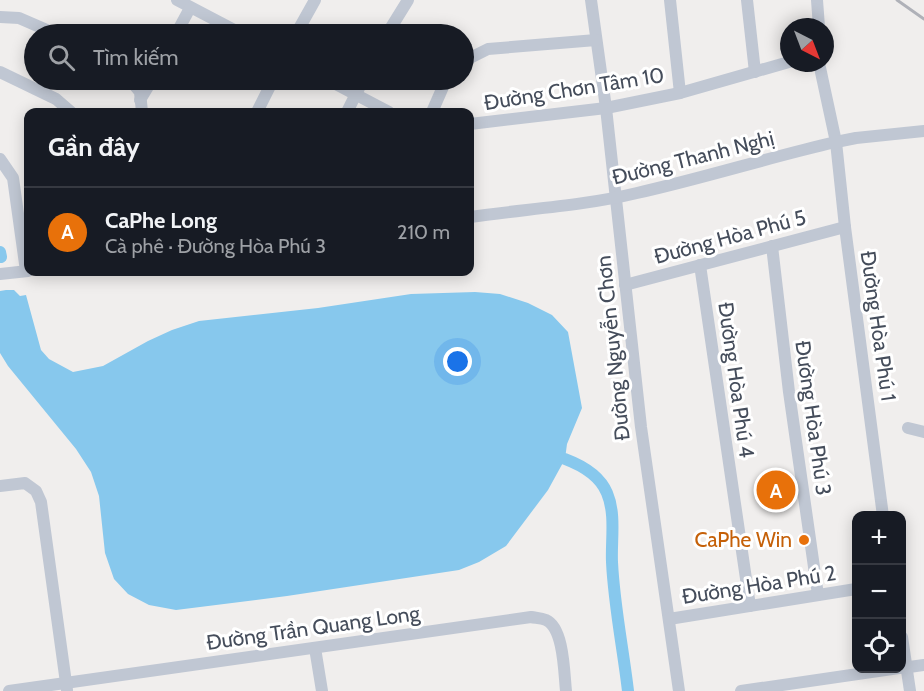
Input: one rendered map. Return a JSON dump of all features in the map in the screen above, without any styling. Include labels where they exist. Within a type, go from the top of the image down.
[{"type":"street","points":[[177,0],[222,24]]},
{"type":"street","points":[[302,24],[315,0]]},
{"type":"street","points":[[393,24],[408,0]]},
{"type":"street","name":"Đường Nguyễn Chơn","points":[[591,0],[606,108],[641,427],[679,691]]},
{"type":"street","points":[[670,0],[680,93]]},
{"type":"street","points":[[747,0],[755,72]]},
{"type":"street","points":[[817,0],[818,18]]},
{"type":"street","points":[[181,24],[190,8]]},
{"type":"street","points":[[0,17],[19,18],[33,24]]},
{"type":"street","points":[[474,56],[488,49],[596,40]]},
{"type":"street","name":"Đường Chơn Tâm 10","points":[[474,124],[606,108],[680,93],[780,65]]},
{"type":"street","points":[[0,72],[24,84]]},
{"type":"street","name":"Đường Hòa Phú 1","points":[[821,72],[837,142],[844,227],[882,511]]},
{"type":"street","points":[[37,90],[56,99],[66,108]]},
{"type":"street","points":[[138,90],[141,106]]},
{"type":"street","points":[[141,106],[148,90]]},
{"type":"street","points":[[259,108],[268,90]]},
{"type":"street","points":[[347,90],[381,108]]},
{"type":"street","points":[[349,108],[357,90]]},
{"type":"street","points":[[434,108],[442,90]]},
{"type":"street","name":"Đường Thanh Nghị","points":[[474,216],[616,197],[715,175],[837,142],[924,131]]},
{"type":"street","points":[[0,159],[13,178],[24,251]]},
{"type":"street","name":"Đường Hòa Phú 5","points":[[625,285],[844,227]]},
{"type":"street","name":"Đường Hòa Phú 3","points":[[772,246],[789,392],[818,595]]},
{"type":"street","name":"Đường Hòa Phú 4","points":[[700,265],[750,606]]},
{"type":"street","points":[[0,274],[24,271]]},
{"type":"street","points":[[908,428],[924,432]]},
{"type":"street","points":[[0,486],[25,483],[36,491],[41,502],[66,687]]},
{"type":"street","name":"Đường Hòa Phú 2","points":[[669,620],[852,590]]},
{"type":"street","name":"Đường Trần Quang Long","points":[[9,691],[66,687],[531,617],[547,620],[555,628],[560,638],[566,691]]},
{"type":"street","points":[[315,648],[322,691]]},
{"type":"street","points":[[906,667],[924,665]]},
{"type":"street","points":[[741,691],[867,673]]},
{"type":"street","points":[[904,673],[910,691]]},
{"type":"water","points":[[14,290],[20,296],[26,295],[41,350],[49,359],[73,372],[103,366],[148,341],[199,321],[318,308],[411,294],[475,292],[500,294],[528,303],[552,315],[568,332],[582,408],[567,444],[565,459],[548,490],[506,546],[479,562],[459,570],[287,596],[176,610],[149,605],[128,594],[114,579],[105,553],[99,496],[91,472],[76,449],[0,353],[0,291]]},
{"type":"waterway","points":[[0,252],[1,257]]},
{"type":"waterway","points":[[565,459],[595,476],[604,487],[610,501],[613,578],[628,691]]},
{"type":"railway","points":[[897,0],[924,19]]},
{"type":"place","name":"CaPhe Long","points":[[776,490]]},
{"type":"place","name":"CaPhe Win","points":[[804,540]]}]
